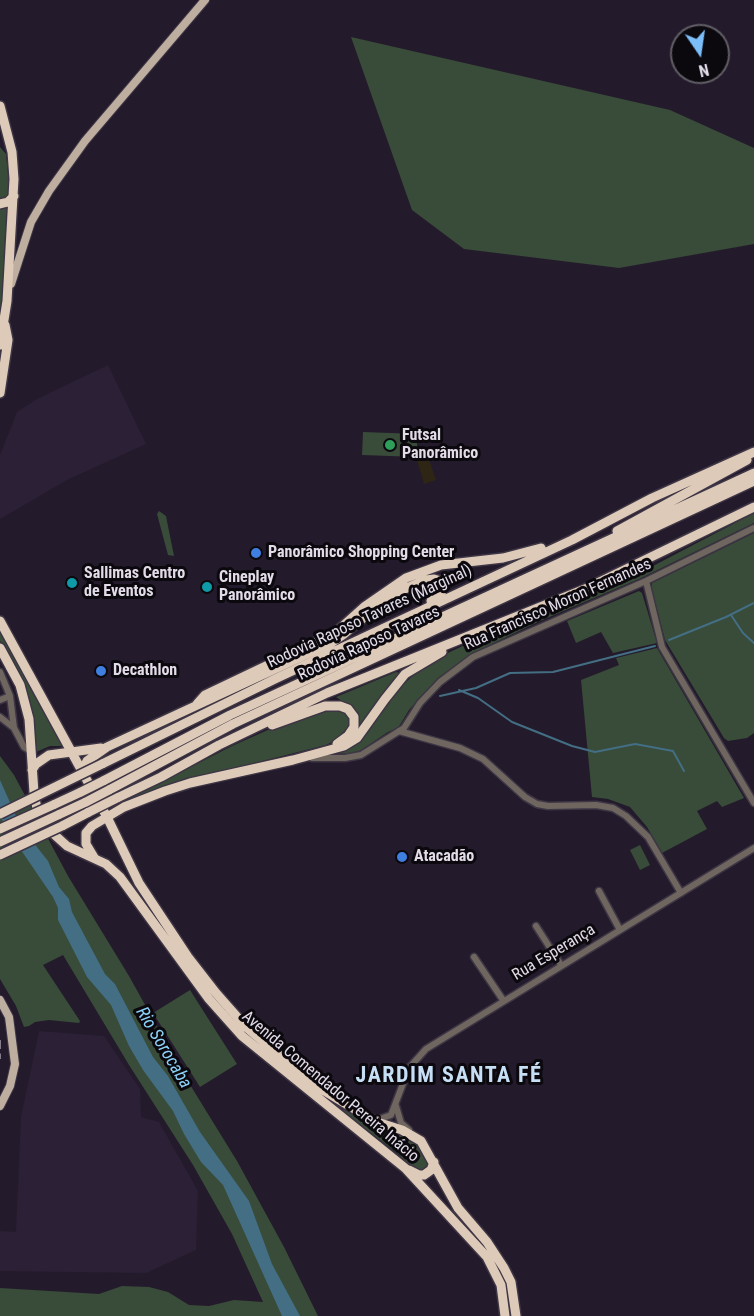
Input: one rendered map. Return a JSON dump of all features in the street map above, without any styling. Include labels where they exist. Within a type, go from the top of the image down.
[{"type":"highway","points":[[0,106],[14,166],[7,297],[0,345]]},
{"type":"highway","points":[[0,144],[12,151]]},
{"type":"highway","points":[[0,204],[8,202],[14,196]]},
{"type":"highway","points":[[0,393],[8,340],[4,318]]},
{"type":"highway","name":"Rodovia Raposo Tavares (Marginal)","points":[[0,814],[572,540],[652,498],[754,452]]},
{"type":"highway","points":[[586,550],[626,525],[754,456]]},
{"type":"highway","name":"Rodovia Raposo Tavares","points":[[0,829],[104,781],[230,716],[754,473]]},
{"type":"highway","name":"Rodovia Raposo Tavares","points":[[0,842],[109,790],[233,724],[754,481]]},
{"type":"highway","points":[[0,855],[327,693],[585,589],[754,507]]},
{"type":"highway","points":[[197,704],[205,695],[335,633],[382,594],[406,578],[427,568],[451,563],[503,558],[572,540]]},
{"type":"highway","points":[[82,771],[87,761],[107,747],[197,704],[209,702],[331,643],[402,590],[426,580],[441,581],[443,587],[441,593],[433,600],[355,642]]},
{"type":"highway","points":[[0,621],[55,720],[62,724],[76,744],[90,750]]},
{"type":"highway","points":[[96,859],[88,849],[85,839],[86,833],[95,824],[124,807],[190,783],[344,746],[357,738],[405,674],[429,658],[492,626]]},
{"type":"highway","name":"Avenida Comendador Pereira Inácio","points":[[0,648],[20,685],[29,719],[32,770],[38,814],[47,828],[67,846],[106,864],[120,877],[209,999],[242,1036],[405,1168],[487,1257],[501,1285],[506,1316]]},
{"type":"highway","points":[[219,745],[325,706],[340,706],[348,709],[354,717],[354,727],[348,736],[337,744],[304,757]]},
{"type":"highway","name":"Avenida Comendador Pereira Inácio","points":[[55,720],[107,817],[139,884],[188,957],[246,1026],[316,1086],[374,1121],[402,1130],[417,1138],[427,1148],[443,1184],[458,1208],[487,1242],[504,1268],[511,1282],[516,1316]]},
{"type":"highway","points":[[32,770],[36,764],[49,755],[107,747]]},
{"type":"highway","points":[[116,838],[116,821],[124,807]]},
{"type":"highway","points":[[95,824],[104,827],[116,838]]},
{"type":"highway","points":[[405,1168],[424,1175],[431,1170],[434,1162]]},
{"type":"main road","points":[[7,297],[31,222],[49,191],[85,141],[205,0]]},
{"type":"main road","points":[[0,1000],[9,1017],[15,1064],[10,1086],[0,1106]]},
{"type":"street","name":"Rua Francisco Moron Fernandes","points":[[293,760],[361,755],[406,725],[420,703],[440,682],[473,657],[645,581],[754,528]]},
{"type":"street","points":[[645,581],[662,647],[754,803]]},
{"type":"street","points":[[0,672],[10,696],[14,729]]},
{"type":"street","points":[[0,700],[10,696]]},
{"type":"street","points":[[0,717],[14,729],[24,747],[32,753]]},
{"type":"street","points":[[399,731],[460,748],[483,759],[525,797],[537,804],[596,805],[614,808],[648,837],[681,893]]},
{"type":"street","name":"Rua Esperança","points":[[396,1106],[409,1068],[426,1049],[754,848]]},
{"type":"street","points":[[599,891],[620,930]]},
{"type":"street","points":[[536,926],[561,965]]},
{"type":"street","points":[[474,957],[503,1000]]},
{"type":"street","points":[[363,1115],[380,1119],[391,1115],[396,1106]]},
{"type":"street","points":[[396,1106],[401,1123],[417,1138]]},
{"type":"shaded area","points":[[108,365],[146,444],[67,480],[0,519],[0,455],[17,412],[37,399]]},
{"type":"shaded area","points":[[428,457],[436,480],[424,484],[417,460]]},
{"type":"shaded area","points":[[39,1031],[104,1036],[140,1089],[141,1117],[159,1122],[198,1191],[196,1250],[146,1273],[0,1271],[0,1231],[16,1232],[21,1117]]},
{"type":"green space","points":[[351,37],[670,110],[754,148],[754,244],[619,268],[464,249],[412,210]]},
{"type":"green space","points":[[0,147],[6,154],[9,184],[8,197],[0,201]]},
{"type":"green space","points":[[11,204],[4,292],[0,328],[0,208]]},
{"type":"green space","name":"Futsal Panorâmico","points":[[363,432],[417,434],[417,457],[362,455]]},
{"type":"green space","points":[[159,511],[166,516],[174,556],[168,555],[157,514]]},
{"type":"green space","points":[[754,513],[754,523],[639,579],[540,621],[473,653],[438,678],[409,710],[398,728],[360,751],[348,754],[334,753],[358,739],[371,727],[398,689],[435,659],[486,635],[634,576]]},
{"type":"green space","points":[[754,533],[754,733],[747,738],[728,741],[724,738],[665,640],[652,583]]},
{"type":"green space","points":[[639,591],[642,593],[657,643],[613,653],[601,632],[576,643],[567,621]]},
{"type":"green space","points":[[0,627],[64,746],[50,746],[36,752],[34,728],[19,678],[0,641]]},
{"type":"green space","points":[[657,648],[744,798],[722,807],[717,801],[697,811],[707,829],[662,853],[647,827],[630,807],[608,799],[592,797],[581,680],[619,665],[616,658]]},
{"type":"green space","points":[[396,672],[400,673],[361,728],[353,733],[352,708],[336,697]]},
{"type":"green space","points":[[325,708],[339,709],[346,713],[349,719],[348,727],[336,740],[326,745],[163,786],[114,809],[112,807],[232,746],[308,712]]},
{"type":"green space","points":[[0,756],[14,775],[68,876],[237,1161],[284,1247],[318,1316],[0,1316],[0,1288],[99,1294],[122,1286],[149,1287],[168,1292],[189,1305],[209,1306],[234,1300],[263,1302],[232,1234],[193,1165],[63,955],[43,965],[80,1021],[79,1023],[49,1020],[35,1022],[24,1027],[16,1006],[0,979]]},
{"type":"green space","points":[[640,845],[650,865],[640,870],[630,850]]},
{"type":"green space","points":[[190,990],[237,1064],[200,1087],[153,1013]]},
{"type":"green space","points":[[345,1107],[416,1139],[428,1165],[422,1170],[414,1169],[396,1152],[342,1111]]},
{"type":"water","name":"Rio Sorocaba","points":[[0,780],[16,816],[48,861],[59,887],[69,899],[72,912],[105,974],[115,984],[153,1057],[168,1076],[200,1132],[249,1201],[272,1264],[300,1316],[282,1316],[223,1185],[201,1162],[173,1111],[143,1070],[129,1046],[111,1005],[87,977],[58,920],[58,908],[53,897],[0,816]]},
{"type":"waterway","points":[[669,640],[754,603]]},
{"type":"waterway","points":[[731,615],[743,633],[754,643]]},
{"type":"waterway","points":[[440,696],[476,688],[510,673],[553,672],[655,646]]},
{"type":"waterway","points":[[459,690],[478,698],[512,722],[572,746],[595,752],[635,744],[673,751],[684,771]]},
{"type":"railway","points":[[0,1040],[0,1059]]},
{"type":"place","name":"Futsal Panorâmico","points":[[390,445]]},
{"type":"place","name":"Panorâmico Shopping Center","points":[[256,553]]},
{"type":"place","name":"Sallimas Centro de Eventos","points":[[72,583]]},
{"type":"place","name":"Cineplay Panorâmico","points":[[207,587]]},
{"type":"place","name":"Decathlon","points":[[101,671]]},
{"type":"place","name":"Atacadão","points":[[402,857]]},
{"type":"district","name":"JARDIM SANTA FÉ","points":[[449,1076]]}]
